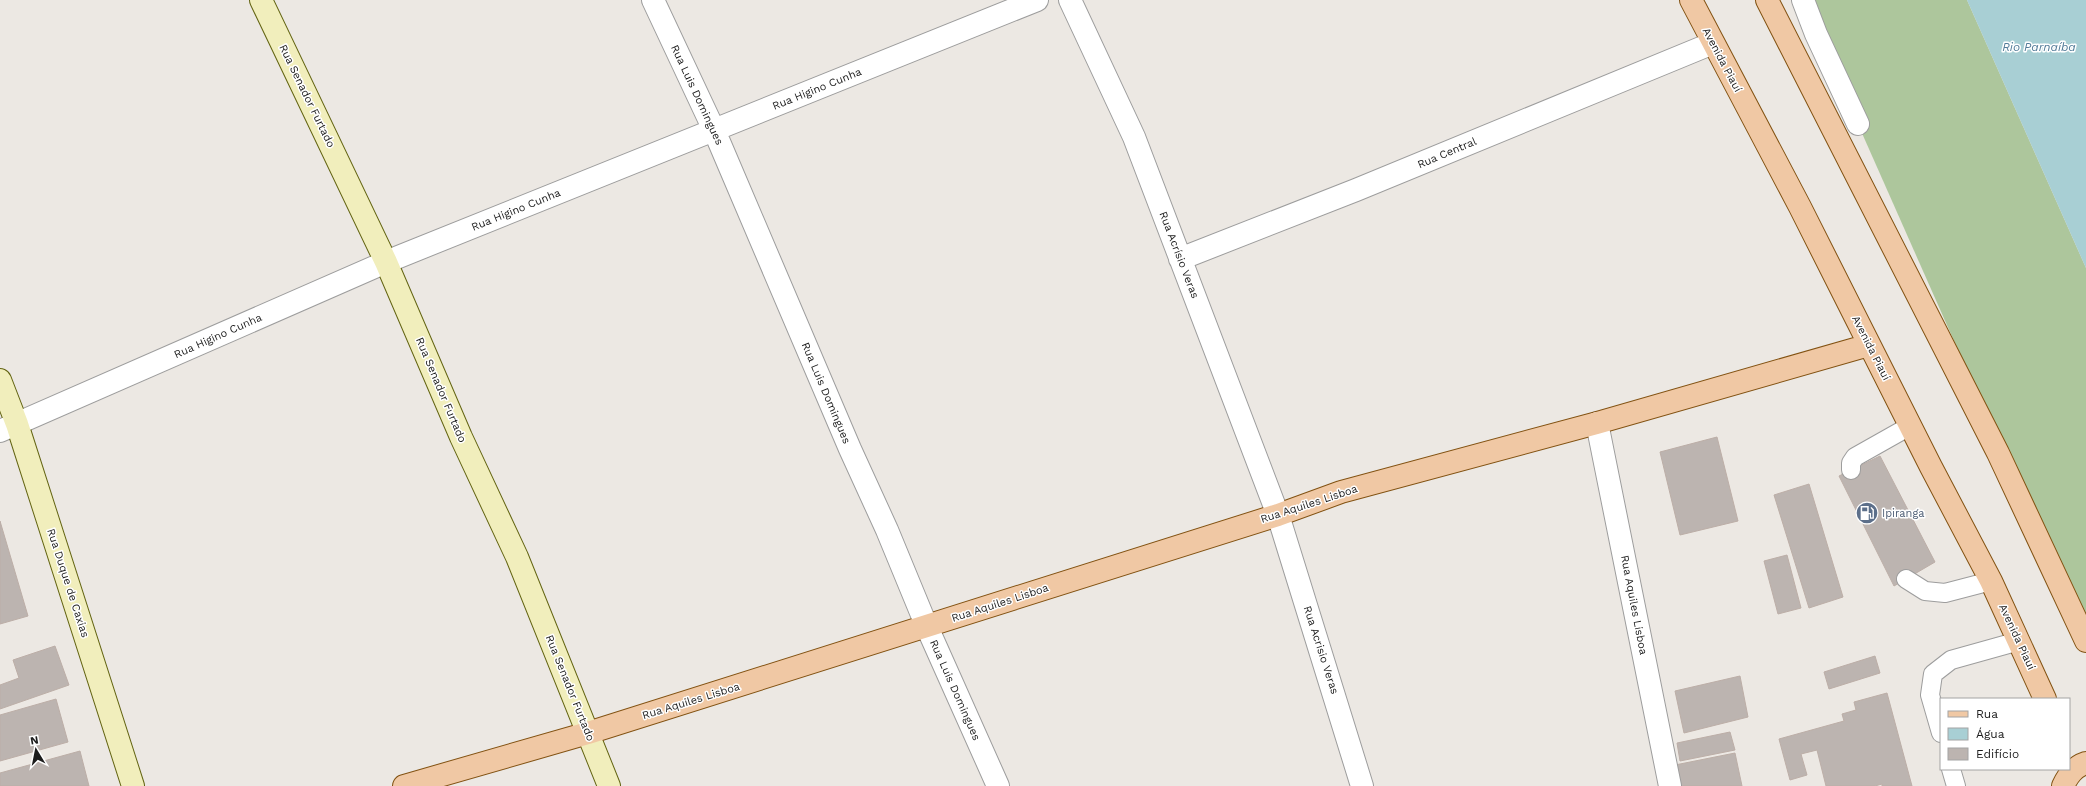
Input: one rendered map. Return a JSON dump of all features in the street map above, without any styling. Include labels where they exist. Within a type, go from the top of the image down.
[{"type":"main road","name":"Avenida Piauí","points":[[1691,0],[1800,207],[1910,426],[1991,581],[2045,698]]},
{"type":"main road","points":[[1767,0],[1998,453],[2086,641]]},
{"type":"main road","points":[[1777,0],[1794,51]]},
{"type":"main road","name":"Rua Aquiles Lisboa","points":[[404,786],[588,733],[927,627],[1278,515],[1341,492],[1597,423],[1869,345]]},
{"type":"main road","points":[[2065,777],[2078,765],[2086,763]]},
{"type":"street","name":"Rua Senador Furtado","points":[[261,0],[386,262],[462,438],[517,557],[609,786]]},
{"type":"street","name":"Rua Luis Domingues","points":[[653,0],[714,130],[927,627],[998,786]]},
{"type":"street","name":"Rua Higino Cunha","points":[[8,427],[386,262],[1037,0]]},
{"type":"street","name":"Rua Acrísio Veras","points":[[1070,0],[1134,137],[1278,515]]},
{"type":"street","points":[[1803,0],[1816,34],[1858,124]]},
{"type":"street","name":"Rua Central","points":[[1180,259],[1356,190],[1713,43]]},
{"type":"street","name":"Rua Duque de Caxias","points":[[0,380],[8,427],[133,786]]},
{"type":"street","name":"Rua Aquiles Lisboa","points":[[1597,423],[1670,786]]},
{"type":"street","name":"Rua Acrisio Veras","points":[[1278,515],[1362,786]]},
{"type":"lane","points":[[1851,470],[1851,463],[1855,457],[1910,426]]},
{"type":"lane","points":[[1906,579],[1925,591],[1945,593],[1991,581]]},
{"type":"lane","points":[[1940,730],[1930,695],[1933,674],[1951,660],[2019,641]]},
{"type":"lane","points":[[1952,770],[1956,786]]},
{"type":"green space","points":[[1803,0],[1967,0],[2086,268],[2086,639]]},
{"type":"water","name":"Rio Parnaíba","points":[[1967,0],[2086,0],[2086,268]]},
{"type":"building","points":[[1717,437],[1738,521],[1680,535],[1660,452]]},
{"type":"building","points":[[1880,456],[1935,562],[1894,586],[1839,476]]},
{"type":"building","points":[[1809,484],[1843,597],[1809,608],[1774,495]]},
{"type":"building","points":[[0,521],[28,616],[0,624]]},
{"type":"building","points":[[1787,555],[1801,608],[1778,614],[1764,561]]},
{"type":"building","points":[[55,646],[69,685],[0,709],[0,685],[19,678],[13,660]]},
{"type":"building","points":[[1875,656],[1880,673],[1829,689],[1824,672]]},
{"type":"building","points":[[1740,676],[1748,717],[1684,733],[1675,691]]},
{"type":"building","points":[[1887,693],[1912,786],[1882,786],[1882,784],[1875,786],[1826,786],[1817,750],[1801,754],[1807,775],[1790,780],[1779,739],[1844,721],[1842,714],[1856,710],[1854,702]]},
{"type":"building","points":[[56,699],[68,742],[0,761],[0,715]]},
{"type":"building","points":[[1730,732],[1735,750],[1680,761],[1677,743]]},
{"type":"building","points":[[80,751],[89,786],[0,786],[0,773]]},
{"type":"building","points":[[1735,753],[1742,786],[1680,786],[1675,765]]},
{"type":"place","name":"Ipiranga","points":[[1867,513]]}]
